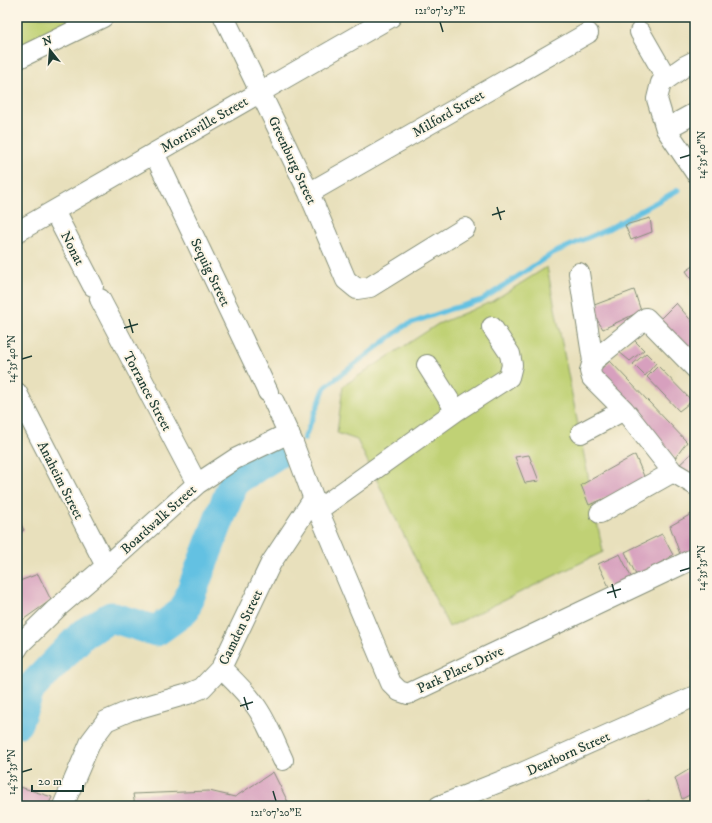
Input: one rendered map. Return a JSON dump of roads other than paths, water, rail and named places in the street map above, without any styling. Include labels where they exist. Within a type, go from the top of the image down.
[{"type":"street","points":[[17,59],[102,17]]},
{"type":"street","name":"Greenburg Street","points":[[224,17],[309,193],[346,280],[357,289],[370,287],[465,228]]},
{"type":"street","name":"Morrisville Street","points":[[17,232],[391,17]]},
{"type":"street","name":"Milford Street","points":[[309,193],[588,32]]},
{"type":"street","points":[[640,32],[667,79]]},
{"type":"street","points":[[695,61],[661,83],[657,99],[666,129],[695,172]]},
{"type":"street","points":[[666,129],[695,113]]},
{"type":"street","name":"Sequig Street","points":[[154,153],[289,433]]},
{"type":"street","name":"Nonat","points":[[54,211],[96,292]]},
{"type":"street","points":[[579,273],[594,361]]},
{"type":"street","name":"Torrance Street","points":[[96,292],[197,484]]},
{"type":"street","points":[[695,368],[646,318],[594,361],[590,371],[592,378],[624,410],[673,472],[695,485]]},
{"type":"street","points":[[316,504],[509,377],[512,365],[510,354],[492,327]]},
{"type":"street","points":[[427,365],[456,411]]},
{"type":"street","name":"Anaheim Street","points":[[17,393],[106,566]]},
{"type":"street","points":[[581,433],[624,410]]},
{"type":"street","name":"Boardwalk Street","points":[[18,644],[197,484],[235,459],[289,433]]},
{"type":"street","name":"Park Place Drive","points":[[289,433],[316,504],[391,683],[399,691],[408,694],[692,559]]},
{"type":"street","points":[[600,513],[673,472]]},
{"type":"street","name":"Camden Street","points":[[63,806],[91,741],[106,721],[202,688],[221,668],[271,563],[316,504]]},
{"type":"street","points":[[221,668],[242,688],[255,705],[283,760]]},
{"type":"street","name":"Dearborn Street","points":[[439,806],[522,773],[695,696]]},
{"type":"waterway","points":[[304,439],[325,387],[406,325],[482,300],[553,253],[608,229],[678,190]]},
{"type":"waterway","points":[[17,723],[30,689],[83,634],[111,617],[156,631],[184,611],[234,481],[278,453]]}]
